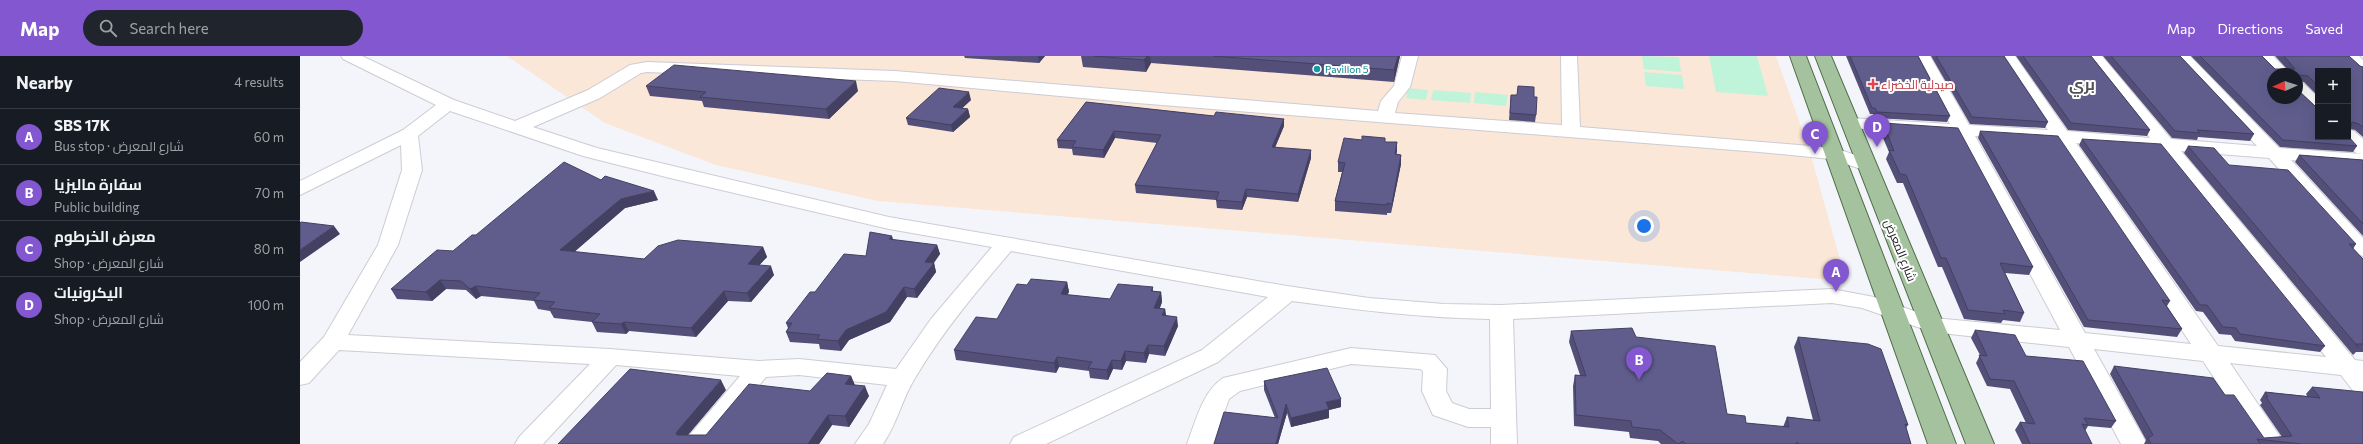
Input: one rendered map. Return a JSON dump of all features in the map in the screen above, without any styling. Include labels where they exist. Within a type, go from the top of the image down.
[{"type":"main road","points":[[1798,56],[1942,444]]},
{"type":"main road","name":"شارع المعرض","points":[[1823,56],[1980,444]]},
{"type":"main road","points":[[1819,112],[1848,119]]},
{"type":"street","points":[[349,56],[448,104],[514,128],[590,152],[771,197],[889,223],[1287,293],[1369,305],[1444,311],[1501,312],[1818,296],[1845,298],[1893,311],[1932,325],[2356,369]]},
{"type":"street","points":[[1386,116],[1390,101],[1402,87],[1410,56]]},
{"type":"street","points":[[1569,56],[1571,132]]},
{"type":"street","points":[[1922,56],[2134,444]]},
{"type":"street","points":[[2007,56],[2060,136],[2272,444]]},
{"type":"street","points":[[2093,56],[2164,144],[2356,369],[2363,386]]},
{"type":"street","points":[[2181,56],[2275,154],[2363,250]]},
{"type":"street","points":[[2263,56],[2276,68]]},
{"type":"street","points":[[2349,56],[2363,68]]},
{"type":"street","points":[[514,128],[594,94],[636,69],[647,67],[895,76],[1137,98],[1386,116],[1834,154],[1867,165]]},
{"type":"street","points":[[2303,93],[2315,104]]},
{"type":"street","points":[[300,190],[409,134],[448,104]]},
{"type":"street","points":[[1848,119],[1963,131],[2060,136],[2363,160]]},
{"type":"street","points":[[300,377],[334,342],[388,245],[412,170],[409,134]]},
{"type":"street","points":[[2351,138],[2363,149]]},
{"type":"street","points":[[868,444],[879,432],[902,378],[952,305],[1007,244]]},
{"type":"street","points":[[1023,444],[1210,356],[1287,293]]},
{"type":"street","points":[[1501,312],[1504,444]]},
{"type":"street","points":[[334,342],[610,357],[759,369],[799,367],[902,378]]},
{"type":"street","points":[[1200,444],[1218,396],[1227,387],[1351,356],[1427,361],[1435,370],[1434,391],[1442,410],[1468,418],[1504,418]]},
{"type":"street","points":[[528,444],[610,357]]},
{"type":"street","points":[[695,444],[759,369]]},
{"type":"shaded area","points":[[507,56],[1776,56],[1810,152],[1846,281],[878,201],[716,165],[605,123]]},
{"type":"green space","points":[[1642,56],[1679,57],[1681,72],[1644,69]]},
{"type":"green space","points":[[1709,56],[1757,56],[1768,96],[1716,92]]},
{"type":"green space","points":[[1644,72],[1682,75],[1684,89],[1646,86]]},
{"type":"green space","points":[[1408,88],[1428,90],[1426,100],[1406,98]]},
{"type":"green space","points":[[1433,90],[1471,93],[1470,103],[1431,100]]},
{"type":"green space","points":[[1475,92],[1508,95],[1506,106],[1474,103]]},
{"type":"building","points":[[1094,56],[1147,56],[1144,60]]},
{"type":"building","points":[[1213,56],[1398,56],[1394,70]]},
{"type":"building","points":[[1850,56],[1918,56],[1950,116],[1877,112],[1875,108],[1872,108]]},
{"type":"building","points":[[1936,56],[2004,56],[2048,122],[1972,117]]},
{"type":"building","points":[[2023,56],[2091,56],[2150,130],[2071,123]]},
{"type":"building","points":[[2111,56],[2180,56],[2254,134],[2197,130],[2200,133],[2175,131]]},
{"type":"building","points":[[2200,56],[2262,56],[2274,68],[2267,68],[2267,104],[2303,104],[2303,95],[2315,106],[2315,140],[2351,139],[2357,146],[2283,140]]},
{"type":"building","points":[[2284,56],[2349,56],[2363,67],[2363,127],[2352,122],[2351,126],[2351,68],[2315,68],[2315,83],[2308,76],[2303,75],[2303,68],[2294,68]]},
{"type":"building","points":[[674,65],[856,81],[826,109],[700,97],[706,92],[646,86]]},
{"type":"building","points":[[1518,86],[1534,87],[1534,97],[1537,97],[1536,115],[1510,113],[1511,95],[1517,95]]},
{"type":"building","points":[[939,88],[969,92],[953,107],[968,109],[951,125],[906,118]]},
{"type":"building","points":[[1086,102],[1214,116],[1216,112],[1284,119],[1272,147],[1311,150],[1298,194],[1246,189],[1242,202],[1216,200],[1219,192],[1135,185],[1161,135],[1114,131],[1103,150],[1072,147],[1076,141],[1057,140]]},
{"type":"building","points":[[1883,123],[1958,128],[2033,267],[2000,263],[2024,313],[2003,310],[2005,314],[1968,310],[1946,258],[1941,258],[1906,175],[1900,174],[1889,150],[1894,151]]},
{"type":"building","points":[[1980,131],[2058,136],[2170,301],[2162,300],[2182,329],[2088,320]]},
{"type":"building","points":[[1362,136],[1385,138],[1385,142],[1397,142],[1395,154],[1401,155],[1392,204],[1387,203],[1387,205],[1335,201],[1345,163],[1338,162],[1344,138],[1362,140]]},
{"type":"building","points":[[2082,139],[2161,144],[2325,346],[2240,334],[2236,328],[2223,327],[2207,305],[2200,305]]},
{"type":"building","points":[[2188,146],[2214,148],[2229,165],[2288,170],[2356,244],[2349,244],[2363,259],[2363,344],[2356,344]]},
{"type":"building","points":[[2299,155],[2363,160],[2363,224]]},
{"type":"building","points":[[564,162],[601,180],[605,176],[654,191],[621,199],[560,250],[644,259],[658,246],[678,240],[763,247],[748,264],[771,266],[747,293],[724,291],[691,328],[624,322],[621,324],[592,322],[600,314],[549,308],[555,302],[533,300],[540,293],[476,286],[470,289],[461,281],[440,280],[426,292],[391,289],[437,250],[453,251],[472,235],[476,235]]},
{"type":"building","points":[[301,222],[334,226],[300,250]]},
{"type":"building","points":[[870,232],[892,236],[889,239],[937,245],[925,262],[934,263],[914,289],[904,287],[886,312],[846,330],[838,341],[817,339],[820,335],[786,332],[792,323],[786,323],[810,292],[815,292],[844,254],[866,256]]},
{"type":"building","points":[[1031,279],[1067,282],[1061,294],[1110,299],[1118,284],[1153,287],[1151,291],[1161,292],[1154,308],[1165,309],[1162,315],[1177,317],[1164,346],[1148,345],[1144,353],[1125,351],[1121,361],[1112,360],[1107,370],[1088,368],[1092,362],[1057,357],[1054,363],[954,350],[976,317],[997,319],[1017,284],[1027,285]]},
{"type":"building","points":[[1632,328],[1636,337],[1715,346],[1727,414],[1745,416],[1746,423],[1789,427],[1787,417],[1820,421],[1798,337],[1868,344],[1881,349],[1908,425],[1905,424],[1911,444],[1798,444],[1798,442],[1795,444],[1686,444],[1683,441],[1678,444],[1660,430],[1632,427],[1631,421],[1576,415],[1575,375],[1586,376],[1571,331]]},
{"type":"building","points":[[1975,330],[2015,335],[2026,356],[2083,361],[2116,421],[2084,418],[2088,425],[2082,424],[2092,444],[2030,444],[2020,422],[2035,424],[2014,381],[1990,379],[1979,355],[1987,356]]},
{"type":"building","points":[[2114,366],[2213,378],[2225,395],[2234,395],[2264,438],[2292,436],[2266,397],[2268,397],[2265,392],[2320,398],[2312,387],[2363,392],[2363,444],[2302,444],[2257,439],[2260,444],[2151,444],[2148,438],[2153,435]]},
{"type":"building","points":[[1327,368],[1341,399],[1326,402],[1329,409],[1291,418],[1286,404],[1276,444],[1214,444],[1224,412],[1278,418],[1264,381]]},
{"type":"building","points":[[630,369],[721,380],[676,433],[677,435],[706,435],[749,384],[810,391],[827,373],[851,376],[845,384],[865,386],[845,416],[828,415],[808,444],[558,444]]},
{"type":"place","name":"Pavillon 5","points":[[1317,69]]},
{"type":"place","name":"صيدلية الخضراء","points":[[1873,84]]},
{"type":"place","name":"اليكرونيات","points":[[1877,147]]},
{"type":"place","name":"معرض الخرطوم","points":[[1815,154]]},
{"type":"place","name":"SBS 17K","points":[[1836,292]]},
{"type":"place","name":"سفارة ماليزيا","points":[[1639,380]]},
{"type":"district","name":"بري","points":[[2082,83]]}]
